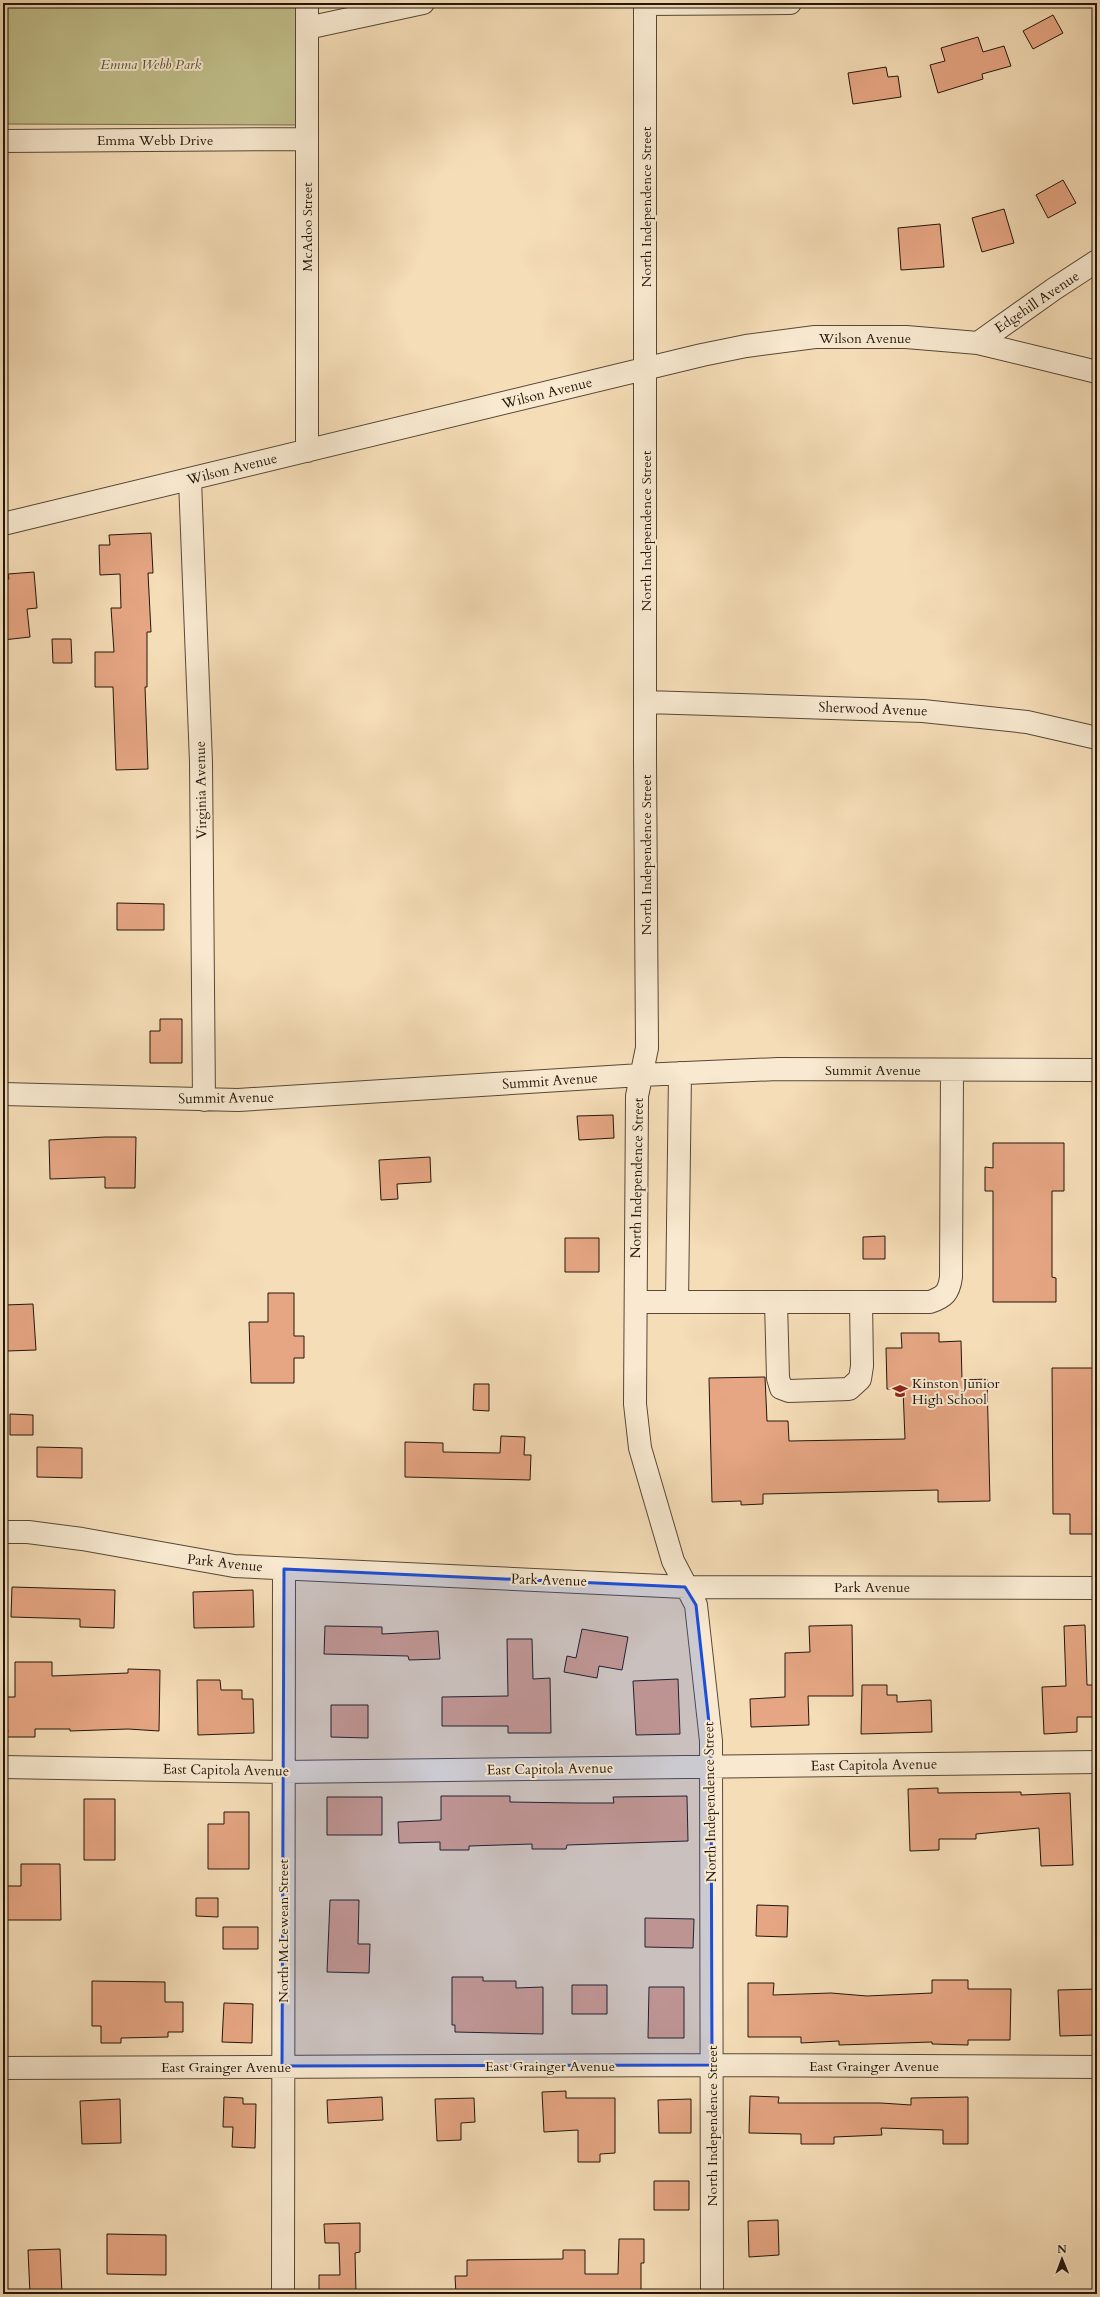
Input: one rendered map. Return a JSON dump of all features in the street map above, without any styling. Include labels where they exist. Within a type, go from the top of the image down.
[{"type":"street","name":"McAdoo Street","points":[[307,3],[307,451]]},
{"type":"street","points":[[307,28],[423,3]]},
{"type":"street","points":[[645,4],[790,3]]},
{"type":"street","name":"North Independence Street","points":[[645,4],[647,1048],[637,1096],[635,1404],[640,1448],[673,1561],[685,1587],[696,1605],[711,1741],[712,2294]]},
{"type":"street","name":"Emma Webb Drive","points":[[3,141],[306,139]]},
{"type":"street","name":"Edgehill Avenue","points":[[978,343],[1054,289],[1097,261]]},
{"type":"street","name":"Wilson Avenue","points":[[3,524],[190,480],[646,368],[746,346],[815,337],[906,337],[978,343],[1097,372]]},
{"type":"street","name":"Virginia Avenue","points":[[190,480],[201,762],[204,1100]]},
{"type":"street","name":"Sherwood Avenue","points":[[646,702],[782,705],[953,713],[1027,722],[1097,738]]},
{"type":"street","name":"Summit Avenue","points":[[3,1094],[238,1100],[680,1073],[778,1070],[1097,1070]]},
{"type":"street","points":[[636,1302],[930,1302],[944,1297],[950,1288],[952,1070]]},
{"type":"street","points":[[677,1302],[680,1073]]},
{"type":"street","points":[[776,1302],[778,1378],[781,1388],[789,1391],[849,1389],[860,1379],[862,1366],[861,1302]]},
{"type":"street","name":"Park Avenue","points":[[3,1532],[54,1534],[234,1566],[284,1569],[685,1587],[1097,1588]]},
{"type":"street","name":"North McLewean Street","points":[[282,2294],[282,1772],[284,1569]]},
{"type":"street","name":"East Capitola Avenue","points":[[3,1767],[282,1772],[1097,1762]]},
{"type":"street","name":"East Grainger Avenue","points":[[3,2068],[712,2065],[1097,2067]]},
{"type":"highlighted area","points":[[284,1569],[685,1587],[696,1605],[711,1741],[712,2065],[282,2066]]},
{"type":"green space","name":"Emma Webb Park","points":[[3,3],[298,3],[298,125],[3,124]]},
{"type":"building","points":[[1053,15],[1063,33],[1033,49],[1023,31]]},
{"type":"building","points":[[978,37],[983,52],[1004,46],[1011,66],[982,74],[983,79],[938,93],[930,65],[945,61],[941,48]]},
{"type":"building","points":[[886,67],[888,77],[898,76],[901,97],[853,104],[848,73]]},
{"type":"building","points":[[1063,180],[1076,203],[1048,218],[1036,195]]},
{"type":"building","points":[[1004,209],[1014,243],[982,252],[972,218]]},
{"type":"building","points":[[940,224],[944,267],[901,270],[898,228]]},
{"type":"building","points":[[151,533],[153,573],[148,573],[151,632],[147,632],[147,687],[145,687],[148,769],[116,770],[113,687],[95,687],[95,652],[114,652],[111,608],[121,608],[120,574],[100,575],[99,545],[110,545],[109,535]]},
{"type":"building","points":[[34,572],[37,608],[27,609],[30,637],[3,640],[3,580],[9,579],[8,574]]},
{"type":"building","points":[[52,639],[71,639],[72,663],[53,663]]},
{"type":"building","points":[[117,903],[164,904],[164,930],[117,930]]},
{"type":"building","points":[[160,1019],[182,1019],[182,1063],[150,1063],[150,1031],[160,1031]]},
{"type":"building","points":[[613,1115],[614,1138],[579,1140],[577,1116]]},
{"type":"building","points":[[136,1137],[135,1188],[105,1188],[105,1177],[50,1179],[49,1140]]},
{"type":"building","points":[[993,1143],[1064,1143],[1064,1191],[1052,1191],[1052,1277],[1056,1278],[1056,1302],[993,1302],[993,1191],[985,1191],[985,1167],[993,1168]]},
{"type":"building","points":[[430,1157],[431,1182],[397,1184],[398,1199],[381,1200],[379,1160]]},
{"type":"building","points":[[885,1236],[885,1259],[863,1259],[863,1237]]},
{"type":"building","points":[[565,1238],[599,1238],[599,1272],[565,1272]]},
{"type":"building","points":[[268,1293],[294,1293],[294,1336],[304,1336],[304,1358],[294,1358],[294,1383],[251,1383],[249,1322],[268,1322]]},
{"type":"building","points":[[33,1304],[36,1350],[7,1351],[5,1305]]},
{"type":"building","points":[[901,1333],[939,1333],[939,1342],[961,1341],[962,1380],[987,1379],[990,1501],[938,1502],[938,1490],[763,1494],[763,1504],[741,1505],[741,1501],[712,1502],[709,1378],[765,1377],[767,1421],[788,1421],[789,1441],[905,1439],[903,1389],[887,1389],[886,1348],[902,1348]]},
{"type":"building","points":[[1052,1368],[1097,1368],[1097,1534],[1070,1534],[1070,1514],[1053,1514]]},
{"type":"building","points":[[474,1384],[489,1384],[489,1411],[473,1410]]},
{"type":"building","points":[[10,1414],[33,1415],[33,1435],[10,1435]]},
{"type":"building","points":[[501,1436],[525,1437],[524,1455],[531,1455],[530,1480],[405,1477],[405,1442],[443,1443],[443,1452],[500,1453]]},
{"type":"building","points":[[37,1447],[82,1448],[82,1478],[37,1477]]},
{"type":"building","points":[[12,1587],[115,1590],[114,1628],[80,1627],[80,1619],[11,1617]]},
{"type":"building","points":[[253,1590],[254,1627],[194,1628],[193,1592]]},
{"type":"building","points":[[852,1625],[853,1696],[808,1696],[809,1725],[751,1727],[750,1699],[785,1697],[785,1653],[810,1652],[809,1626]]},
{"type":"building","points":[[1085,1625],[1087,1685],[1093,1685],[1095,1717],[1077,1717],[1077,1732],[1044,1734],[1042,1687],[1066,1686],[1064,1626]]},
{"type":"building","points":[[325,1626],[382,1627],[382,1634],[438,1631],[440,1659],[409,1660],[408,1656],[324,1654]]},
{"type":"building","points":[[582,1629],[628,1637],[622,1670],[599,1666],[597,1678],[564,1672],[567,1656],[576,1658]]},
{"type":"building","points":[[507,1639],[532,1639],[533,1679],[550,1678],[551,1733],[508,1733],[508,1726],[442,1726],[442,1697],[508,1696]]},
{"type":"building","points":[[15,1662],[52,1662],[52,1676],[128,1673],[128,1669],[160,1670],[159,1731],[128,1729],[70,1731],[70,1729],[35,1729],[35,1737],[7,1737],[8,1730],[3,1730],[3,1697],[15,1697]]},
{"type":"building","points":[[678,1679],[680,1734],[636,1735],[633,1681]]},
{"type":"building","points":[[197,1680],[220,1680],[221,1690],[242,1690],[242,1699],[253,1699],[254,1733],[198,1735]]},
{"type":"building","points":[[862,1685],[887,1685],[887,1695],[897,1695],[897,1702],[931,1700],[932,1732],[861,1734]]},
{"type":"building","points":[[331,1705],[368,1705],[368,1738],[331,1737]]},
{"type":"building","points":[[938,1788],[938,1793],[1021,1792],[1021,1795],[1070,1793],[1073,1865],[1041,1866],[1039,1828],[976,1834],[976,1839],[939,1839],[939,1850],[910,1851],[908,1789]]},
{"type":"building","points":[[441,1796],[510,1796],[510,1802],[614,1803],[613,1797],[687,1796],[688,1841],[567,1845],[566,1849],[532,1849],[532,1844],[469,1846],[469,1850],[440,1850],[440,1842],[399,1843],[398,1822],[441,1820]]},
{"type":"building","points":[[327,1797],[382,1797],[382,1835],[327,1835]]},
{"type":"building","points":[[84,1799],[115,1799],[115,1860],[84,1860]]},
{"type":"building","points":[[224,1812],[249,1812],[249,1869],[208,1869],[208,1824],[224,1824]]},
{"type":"building","points":[[21,1864],[60,1864],[61,1920],[3,1920],[3,1886],[21,1886]]},
{"type":"building","points":[[196,1898],[218,1898],[218,1917],[196,1916]]},
{"type":"building","points":[[330,1900],[359,1900],[358,1944],[370,1944],[369,1973],[327,1972]]},
{"type":"building","points":[[757,1905],[788,1906],[787,1937],[756,1936]]},
{"type":"building","points":[[645,1918],[694,1919],[693,1948],[645,1947]]},
{"type":"building","points":[[223,1927],[258,1927],[258,1949],[223,1949]]},
{"type":"building","points":[[452,1977],[483,1977],[483,1981],[516,1981],[516,1988],[543,1987],[543,2034],[455,2032],[455,2025],[452,2025]]},
{"type":"building","points":[[932,1980],[968,1980],[968,1989],[1011,1989],[1010,2040],[968,2040],[968,2045],[932,2044],[932,2042],[839,2045],[839,2041],[801,2043],[801,2037],[748,2037],[748,1983],[774,1983],[773,1995],[831,1993],[867,1996],[932,1993]]},
{"type":"building","points":[[92,1981],[165,1982],[165,2002],[183,2002],[183,2032],[168,2032],[168,2037],[121,2038],[121,2043],[101,2043],[101,2026],[92,2026]]},
{"type":"building","points":[[572,1985],[607,1985],[607,2014],[572,2014]]},
{"type":"building","points":[[649,1987],[684,1987],[684,2038],[648,2038]]},
{"type":"building","points":[[1097,1989],[1097,2035],[1060,2036],[1058,1990]]},
{"type":"building","points":[[224,2003],[253,2004],[252,2043],[222,2042]]},
{"type":"building","points":[[566,2091],[566,2098],[615,2098],[615,2153],[600,2154],[600,2162],[578,2162],[578,2130],[544,2132],[542,2092]]},
{"type":"building","points":[[750,2096],[779,2097],[778,2103],[881,2103],[911,2105],[911,2098],[968,2097],[968,2144],[943,2144],[943,2130],[881,2128],[882,2135],[834,2137],[834,2144],[801,2144],[801,2134],[749,2133]]},
{"type":"building","points":[[224,2097],[243,2098],[243,2104],[256,2104],[255,2148],[232,2147],[233,2127],[223,2127]]},
{"type":"building","points":[[382,2097],[383,2120],[328,2123],[327,2100]]},
{"type":"building","points":[[474,2098],[475,2122],[461,2123],[461,2140],[437,2141],[435,2099]]},
{"type":"building","points":[[120,2099],[121,2143],[82,2144],[80,2101]]},
{"type":"building","points":[[691,2099],[691,2133],[659,2133],[658,2100]]},
{"type":"building","points":[[654,2181],[689,2181],[689,2210],[654,2210]]},
{"type":"building","points":[[778,2220],[779,2255],[749,2257],[748,2221]]},
{"type":"building","points":[[360,2223],[360,2252],[355,2253],[356,2294],[319,2294],[319,2275],[340,2275],[339,2243],[325,2243],[324,2224]]},
{"type":"building","points":[[107,2234],[166,2235],[166,2275],[107,2274]]},
{"type":"building","points":[[619,2239],[644,2239],[644,2263],[641,2263],[641,2291],[596,2292],[596,2294],[456,2294],[455,2276],[467,2276],[467,2260],[563,2259],[563,2250],[585,2250],[585,2274],[618,2274]]},
{"type":"building","points":[[60,2249],[62,2294],[30,2294],[28,2250]]},
{"type":"place","name":"Kinston Junior High School","points":[[900,1391]]}]
